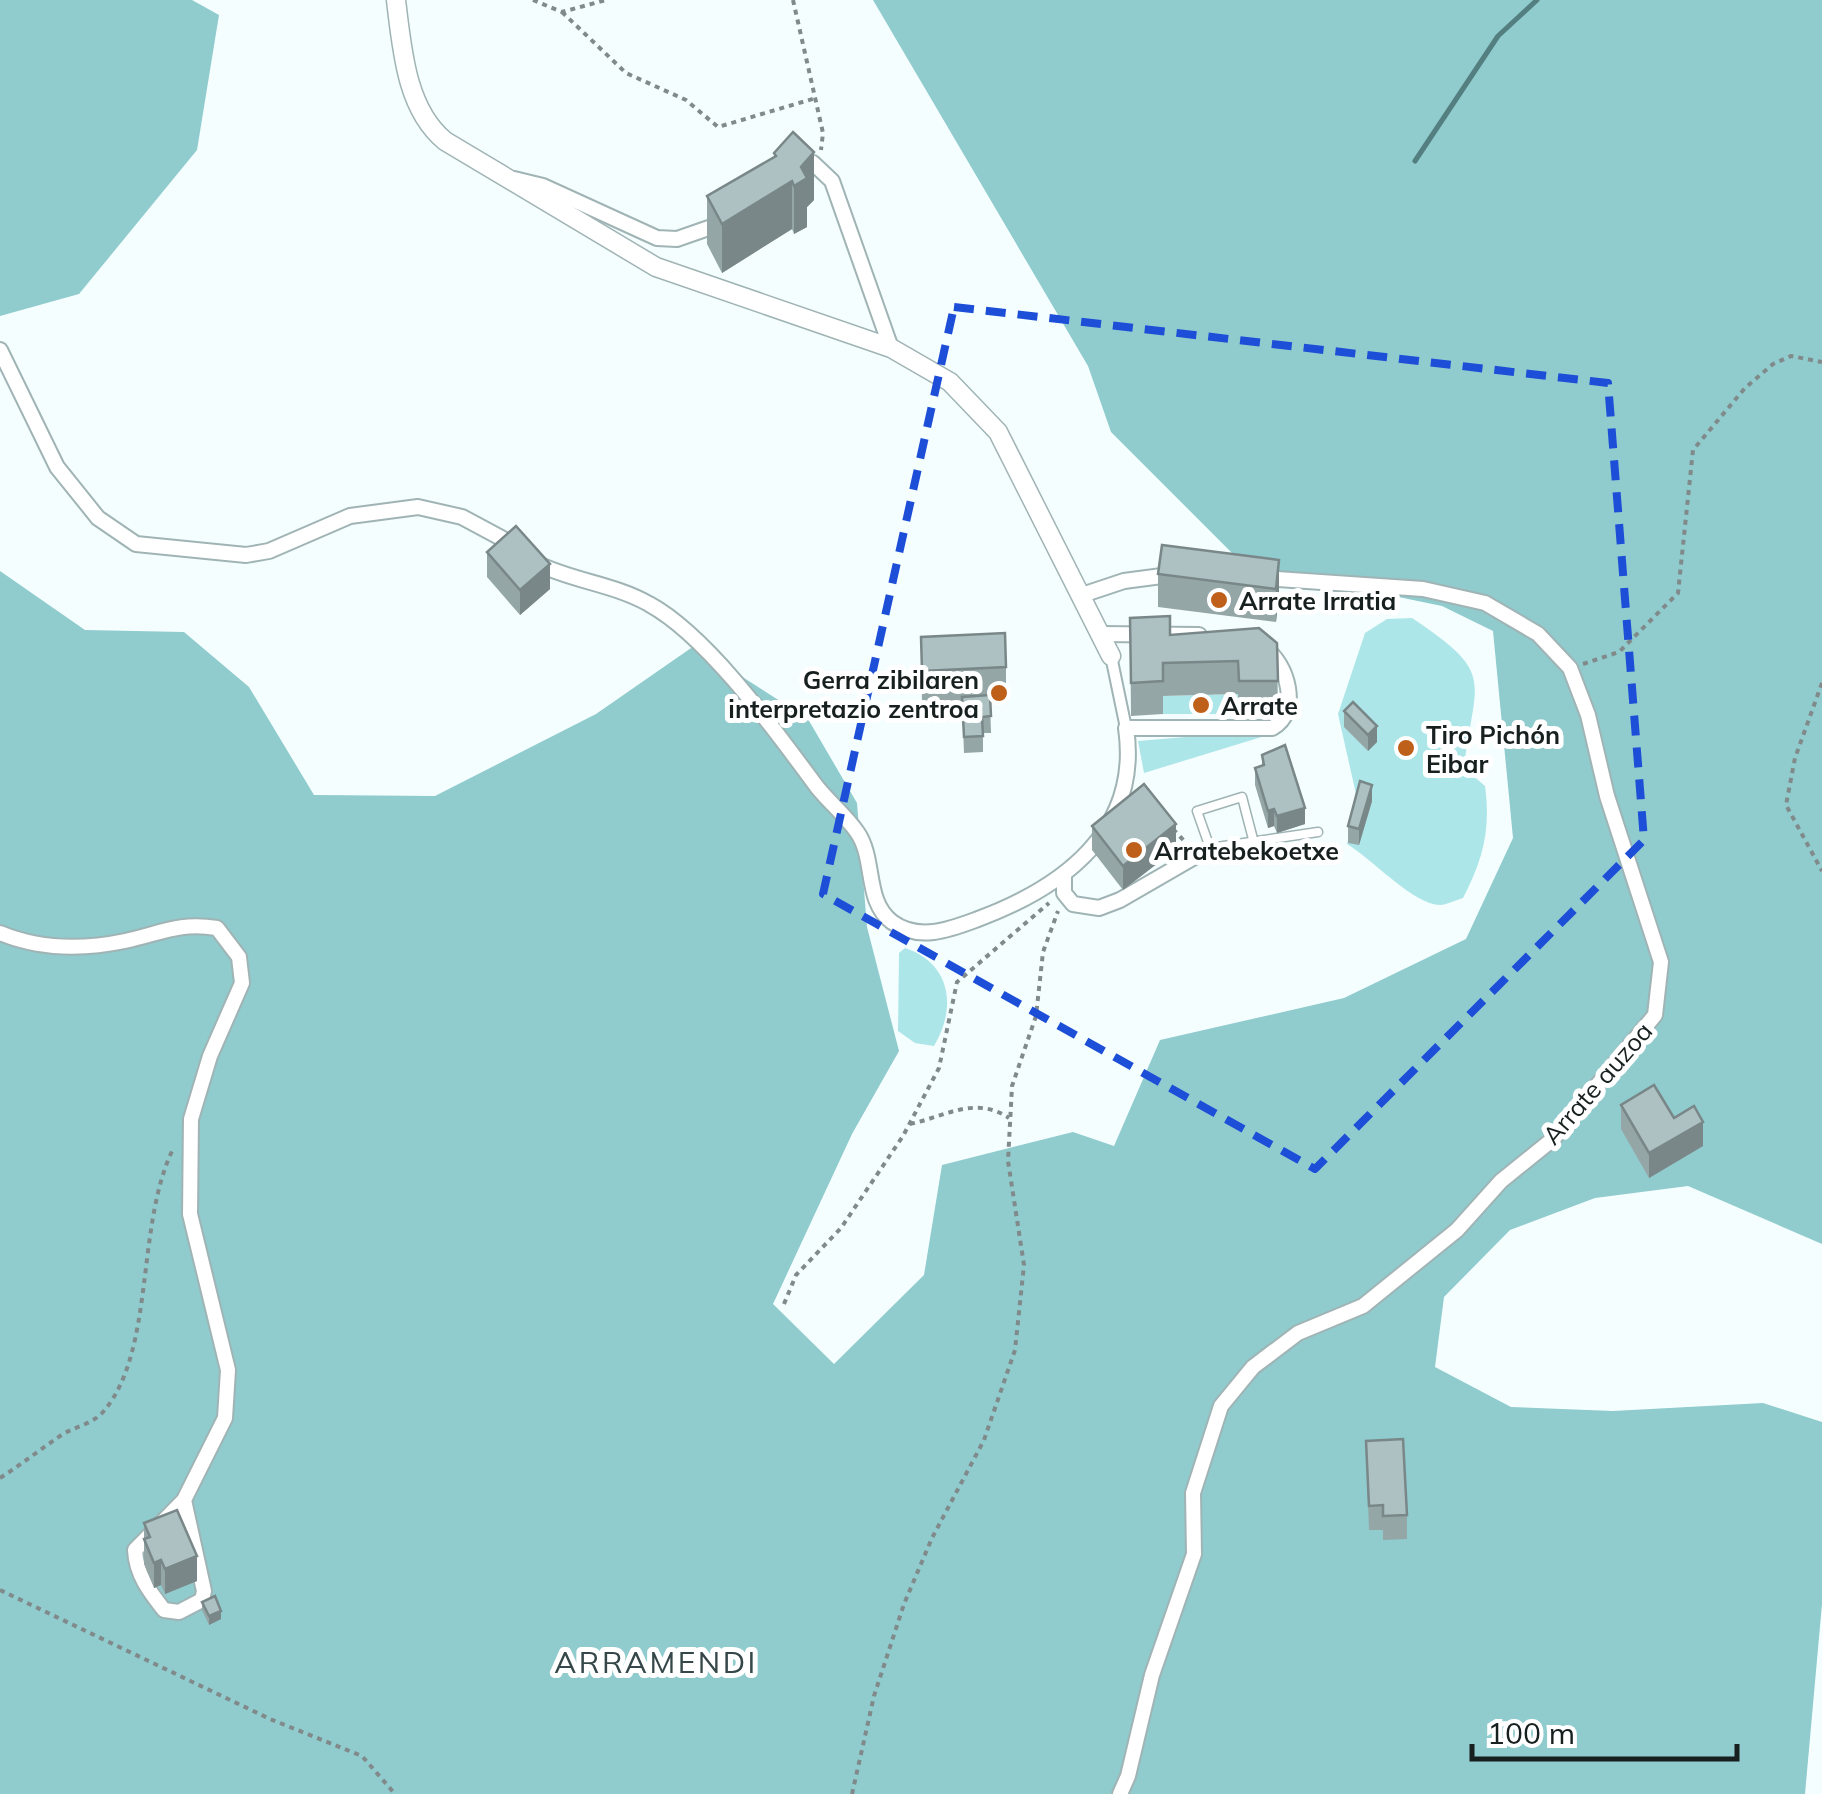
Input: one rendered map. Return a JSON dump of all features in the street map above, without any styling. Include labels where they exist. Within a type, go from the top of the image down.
[{"type":"street","points":[[0,350],[57,467],[98,518],[136,544],[246,554],[270,550],[350,516],[418,507],[486,528],[536,564],[631,595],[661,611],[764,714],[854,828],[870,858],[878,904],[891,921],[913,932],[952,929],[1064,884],[1122,797],[1130,753],[1111,656],[998,432],[950,382],[891,348],[656,267],[427,126],[416,107],[396,0]]},
{"type":"street","points":[[782,183],[813,163],[832,180],[891,348]]},
{"type":"street","points":[[508,177],[543,186],[657,238],[688,236],[732,216]]},
{"type":"street","points":[[1082,596],[1124,581],[1198,574]]},
{"type":"street","name":"Arrate auzoa","points":[[1120,1794],[1128,1776],[1152,1675],[1194,1554],[1193,1493],[1221,1406],[1253,1368],[1298,1333],[1363,1306],[1457,1230],[1501,1181],[1553,1139],[1654,1016],[1661,962],[1607,796],[1588,715],[1570,668],[1538,634],[1485,603],[1424,588],[1254,578]]},
{"type":"street","points":[[1101,634],[1167,632],[1218,637]]},
{"type":"street","points":[[1126,728],[1272,728],[1280,724],[1287,692],[1283,662],[1267,648],[1251,644]]},
{"type":"street","points":[[1064,884],[1073,904],[1099,908],[1203,851]]},
{"type":"street","points":[[0,933],[66,949],[124,941],[184,923],[217,928],[240,957],[242,983],[210,1056],[191,1120],[190,1214],[228,1370],[226,1418],[184,1500],[135,1550],[136,1564],[147,1588],[164,1610],[178,1612],[202,1600],[204,1590],[184,1500]]},
{"type":"lane","points":[[1254,843],[1242,798],[1197,811],[1203,851],[1254,843],[1318,832]]},
{"type":"path","points":[[532,0],[562,12],[626,73],[686,100],[718,126],[816,98]]},
{"type":"path","points":[[562,12],[606,0]]},
{"type":"path","points":[[792,0],[816,98],[823,146],[813,163]]},
{"type":"path","points":[[1570,668],[1619,652],[1678,592],[1693,450],[1745,388],[1773,364],[1791,356],[1822,362]]},
{"type":"path","points":[[1822,683],[1796,758],[1786,805],[1822,870]]},
{"type":"path","points":[[1172,828],[1203,851]]},
{"type":"path","points":[[852,1794],[874,1696],[904,1604],[932,1538],[984,1440],[1016,1350],[1024,1265],[1008,1160],[1012,1086],[1036,1016],[1043,952],[1064,884]]},
{"type":"path","points":[[784,1304],[796,1275],[841,1228],[909,1124],[938,1068],[957,982],[1046,908],[1064,884]]},
{"type":"path","points":[[909,1124],[962,1107],[997,1110],[1009,1118]]},
{"type":"path","points":[[0,1478],[67,1432],[88,1424],[113,1397],[128,1367],[155,1195],[162,1171],[191,1120]]},
{"type":"path","points":[[0,1590],[252,1711],[362,1756],[395,1794]]},
{"type":"highlighted area","points":[[954,307],[1608,383],[1644,840],[1315,1169],[823,894]]},
{"type":"shaded area","points":[[0,0],[192,0],[219,15],[197,150],[79,294],[0,316]]},
{"type":"shaded area","points":[[873,0],[1822,0],[1822,1244],[1688,1186],[1595,1198],[1510,1230],[1444,1297],[1435,1367],[1511,1407],[1613,1411],[1763,1403],[1822,1422],[1822,1604],[1805,1794],[0,1794],[0,571],[85,630],[184,632],[249,687],[314,795],[435,796],[596,714],[694,646],[808,719],[857,803],[867,927],[899,1051],[852,1134],[773,1304],[834,1364],[924,1275],[942,1165],[1073,1132],[1114,1146],[1160,1040],[1344,998],[1466,939],[1513,838],[1493,631],[1442,606],[1244,565],[1111,432],[1088,366]]},
{"type":"shaded area","name":"Tiro Pichón Eibar","points":[[1412,618],[1458,653],[1469,667],[1475,696],[1464,768],[1485,786],[1487,802],[1486,830],[1476,871],[1463,898],[1442,905],[1405,889],[1347,844],[1358,803],[1338,714],[1365,633],[1387,619]]},
{"type":"shaded area","name":"Arrate","points":[[1238,694],[1239,714],[1163,714],[1163,696]]},
{"type":"shaded area","name":"Arrate","points":[[1268,730],[1268,735],[1144,773],[1138,741]]},
{"type":"shaded area","points":[[905,948],[932,964],[945,988],[946,1017],[934,1046],[915,1043],[898,1031],[899,953]]},
{"type":"building","points":[[793,132],[814,152],[801,167],[807,178],[794,186],[792,181],[722,224],[707,196],[776,156],[774,153]]},
{"type":"building","points":[[516,526],[550,564],[520,590],[487,552]]},
{"type":"building","points":[[1162,545],[1279,560],[1276,589],[1158,574]]},
{"type":"building","points":[[1170,616],[1170,635],[1259,628],[1277,643],[1278,681],[1239,681],[1238,661],[1163,663],[1163,681],[1131,683],[1130,618]]},
{"type":"building","points":[[1005,633],[1006,667],[922,671],[921,637]]},
{"type":"building","points":[[990,695],[991,716],[982,717],[983,736],[964,737],[962,697]]},
{"type":"building","points":[[1353,702],[1377,726],[1368,735],[1344,711]]},
{"type":"building","points":[[1285,745],[1305,808],[1277,816],[1274,809],[1268,811],[1255,768],[1264,765],[1262,755]]},
{"type":"building","points":[[1360,781],[1372,785],[1359,829],[1348,826]]},
{"type":"building","points":[[1144,784],[1176,824],[1123,866],[1092,826]]},
{"type":"building","points":[[1654,1085],[1674,1118],[1694,1106],[1703,1122],[1649,1153],[1621,1105]]},
{"type":"building","points":[[1403,1439],[1407,1515],[1383,1516],[1383,1505],[1369,1506],[1366,1441]]},
{"type":"building","points":[[177,1510],[197,1556],[165,1569],[161,1560],[154,1563],[144,1539],[150,1537],[144,1523]]},
{"type":"building","points":[[215,1596],[221,1611],[209,1616],[202,1602]]},
{"type":"waterway","points":[[1415,161],[1498,36],[1537,0]]},
{"type":"place","name":"Arrate Irratia","points":[[1219,600]]},
{"type":"place","name":"Gerra zibilaren interpretazio zentroa","points":[[999,693]]},
{"type":"place","name":"Arrate","points":[[1201,705]]},
{"type":"place","name":"Tiro Pichón Eibar","points":[[1406,748]]},
{"type":"place","name":"Arratebekoetxe","points":[[1134,850]]},
{"type":"district","name":"ARRAMENDI","points":[[656,1662]]}]
